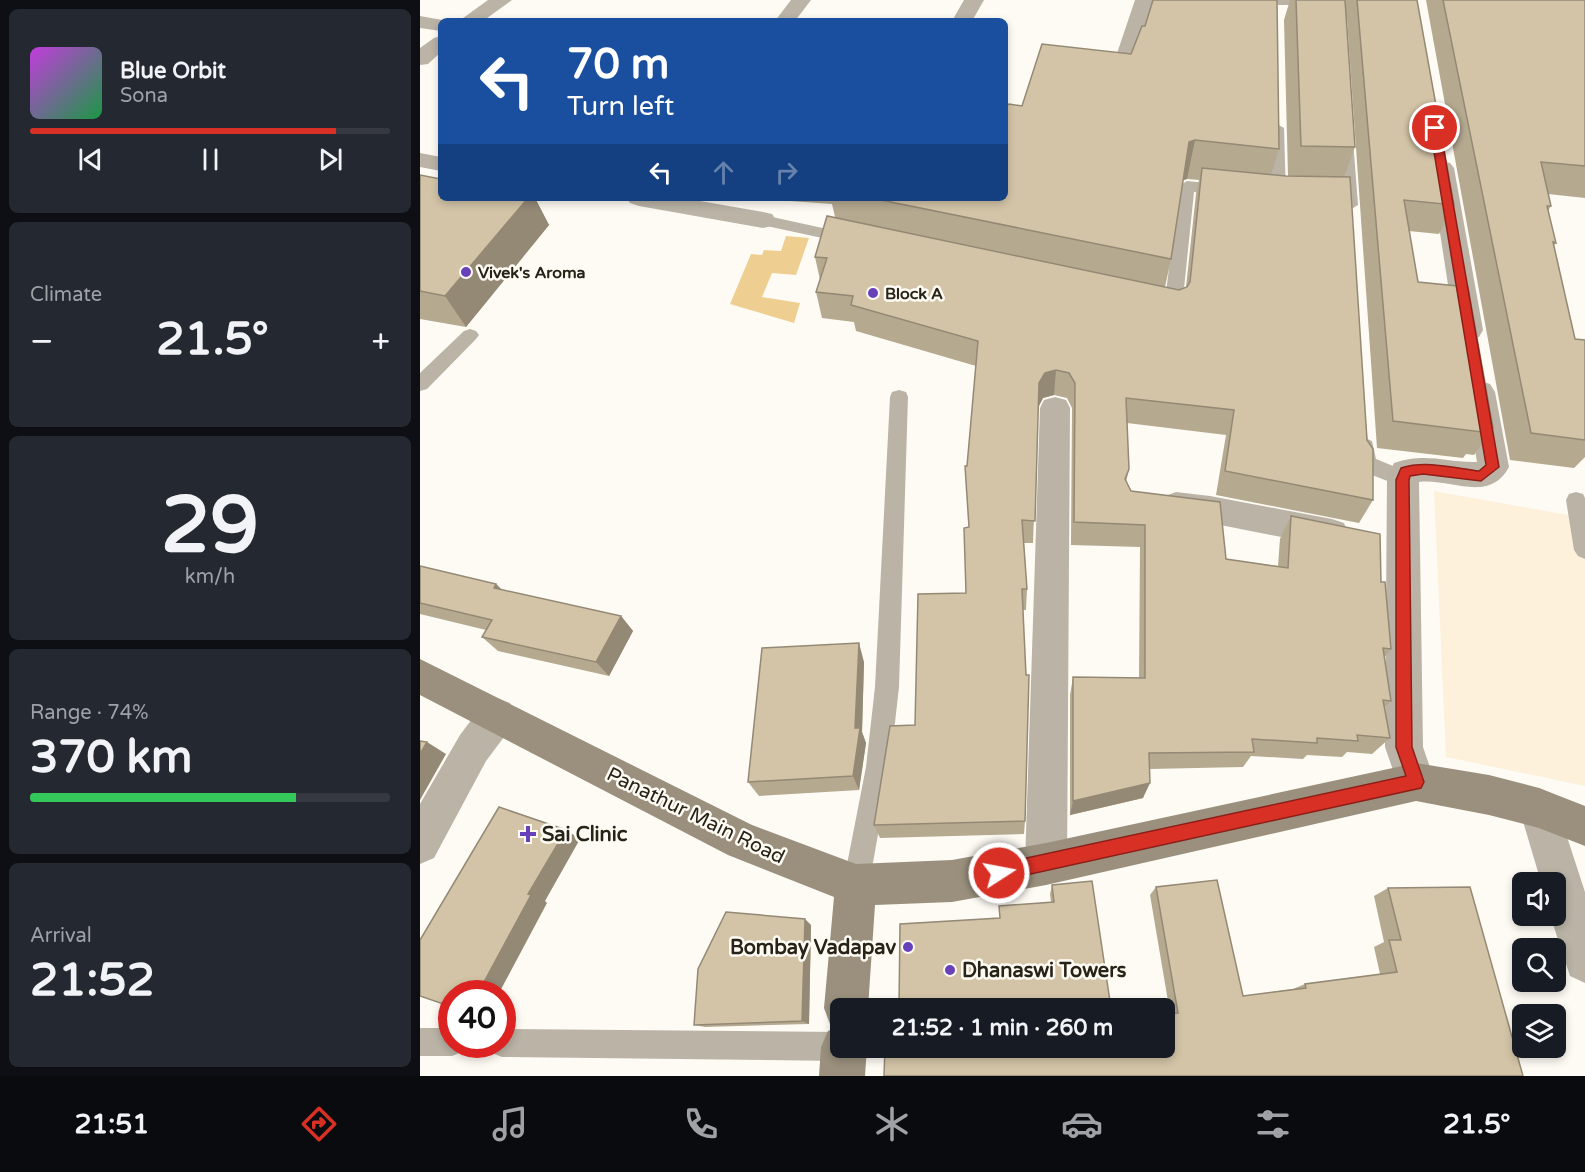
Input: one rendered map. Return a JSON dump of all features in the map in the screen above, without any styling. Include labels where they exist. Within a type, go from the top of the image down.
[{"type":"street","points":[[474,18],[502,0]]},
{"type":"street","points":[[787,18],[801,0]]},
{"type":"street","points":[[964,18],[974,0]]},
{"type":"street","points":[[1118,83],[1145,0]]},
{"type":"street","points":[[420,22],[438,25]]},
{"type":"street","points":[[420,59],[438,44]]},
{"type":"street","points":[[1416,782],[1404,747],[1402,480],[1405,472],[1423,469],[1481,476],[1493,467],[1437,143]]},
{"type":"street","points":[[420,160],[438,163]]},
{"type":"street","points":[[656,201],[763,220]]},
{"type":"street","points":[[1046,864],[1055,408]]},
{"type":"street","points":[[1150,502],[1210,509],[1404,548]]},
{"type":"street","name":"Panathur Main Road","points":[[420,676],[742,841],[856,885],[952,881],[1046,864],[1416,782],[1490,795],[1539,808],[1585,826]]},
{"type":"street","points":[[420,844],[473,748],[497,716]]},
{"type":"street","points":[[1539,808],[1585,961]]},
{"type":"street","points":[[847,998],[856,885]]},
{"type":"street","points":[[842,1076],[843,1058]]},
{"type":"lane","points":[[1149,303],[1173,308],[1187,186],[1284,196],[1277,116]]},
{"type":"lane","points":[[1345,126],[1343,197],[1351,220]]},
{"type":"lane","points":[[763,220],[868,242]]},
{"type":"lane","points":[[420,384],[470,335]]},
{"type":"lane","points":[[856,885],[878,767],[887,687],[899,397]]},
{"type":"lane","points":[[1364,429],[1366,464],[1402,480]]},
{"type":"lane","points":[[1576,500],[1585,550]]},
{"type":"lane","points":[[420,1042],[438,1042]]},
{"type":"lane","points":[[516,1043],[830,1047]]},
{"type":"shaded area","points":[[786,236],[809,238],[796,275],[772,273],[762,297],[800,303],[794,323],[730,304],[751,254],[762,255],[764,250],[781,251]]},
{"type":"shaded area","points":[[1434,491],[1585,518],[1585,786],[1446,757]]},
{"type":"building","points":[[1153,0],[1277,0],[1279,149],[1195,140],[1189,142],[1171,259],[886,201],[1008,201],[1008,105],[1022,106],[1042,44],[1131,54],[1142,26],[1145,26]]},
{"type":"building","points":[[1296,0],[1345,0],[1355,147],[1301,146]]},
{"type":"building","points":[[1357,0],[1417,0],[1454,205],[1404,200],[1418,282],[1468,287],[1493,428],[1481,426],[1482,432],[1393,421]]},
{"type":"building","points":[[1443,0],[1585,0],[1585,166],[1541,162],[1551,206],[1547,206],[1556,243],[1553,242],[1575,339],[1585,340],[1585,440],[1531,433]]},
{"type":"building","points":[[1202,168],[1286,176],[1350,177],[1367,440],[1373,449],[1373,500],[1225,471],[1234,410],[1126,398],[1129,469],[1125,479],[1131,491],[1220,502],[1226,559],[1288,568],[1291,516],[1380,534],[1381,582],[1385,582],[1391,649],[1383,648],[1391,701],[1383,700],[1390,738],[1357,735],[1358,741],[1317,738],[1317,743],[1252,739],[1254,752],[1149,753],[1150,783],[1073,801],[1073,677],[1145,678],[1145,525],[1074,522],[1075,383],[1069,373],[1056,370],[1045,373],[1039,383],[1035,521],[1022,520],[1027,589],[1022,589],[1026,675],[1029,675],[1025,821],[874,825],[890,726],[915,725],[918,594],[966,593],[964,528],[969,527],[965,466],[967,466],[978,341],[851,305],[853,296],[816,292],[827,258],[815,257],[827,216],[1179,290],[1187,287],[1190,282]]},
{"type":"building","points":[[420,175],[438,178],[438,201],[525,201],[445,296],[420,291]]},
{"type":"building","points":[[420,566],[496,584],[494,588],[621,616],[596,662],[482,637],[492,620],[420,603]]},
{"type":"building","points":[[859,643],[855,728],[860,728],[853,776],[748,782],[762,648]]},
{"type":"building","points":[[420,741],[427,742],[420,754]]},
{"type":"building","points":[[499,807],[566,830],[528,894],[531,895],[485,980],[438,980],[438,1002],[420,996],[420,940]]},
{"type":"building","points":[[1217,880],[1243,996],[1306,988],[1305,984],[1397,972],[1389,940],[1401,940],[1388,888],[1470,887],[1512,1037],[1512,1058],[1518,1058],[1523,1076],[884,1076],[885,1058],[1175,1058],[1175,1013],[1178,1013],[1156,887]]},
{"type":"building","points":[[1092,881],[1110,998],[899,998],[900,924],[1000,918],[999,906],[1054,902],[1052,885]]},
{"type":"building","points":[[726,912],[805,919],[802,1021],[694,1025],[698,969]]},
{"type":"place","name":"Vivek's Aroma","points":[[466,272]]},
{"type":"place","name":"Block A","points":[[873,293]]},
{"type":"place","name":"Sai Clinic","points":[[528,834]]},
{"type":"place","name":"Bombay Vadapav","points":[[908,947]]},
{"type":"place","name":"Dhanaswi Towers","points":[[950,970]]},
{"type":"route","points":[[999,873],[1416,782],[1404,747],[1402,480],[1405,472],[1423,469],[1481,476],[1493,467],[1435,128]]}]
